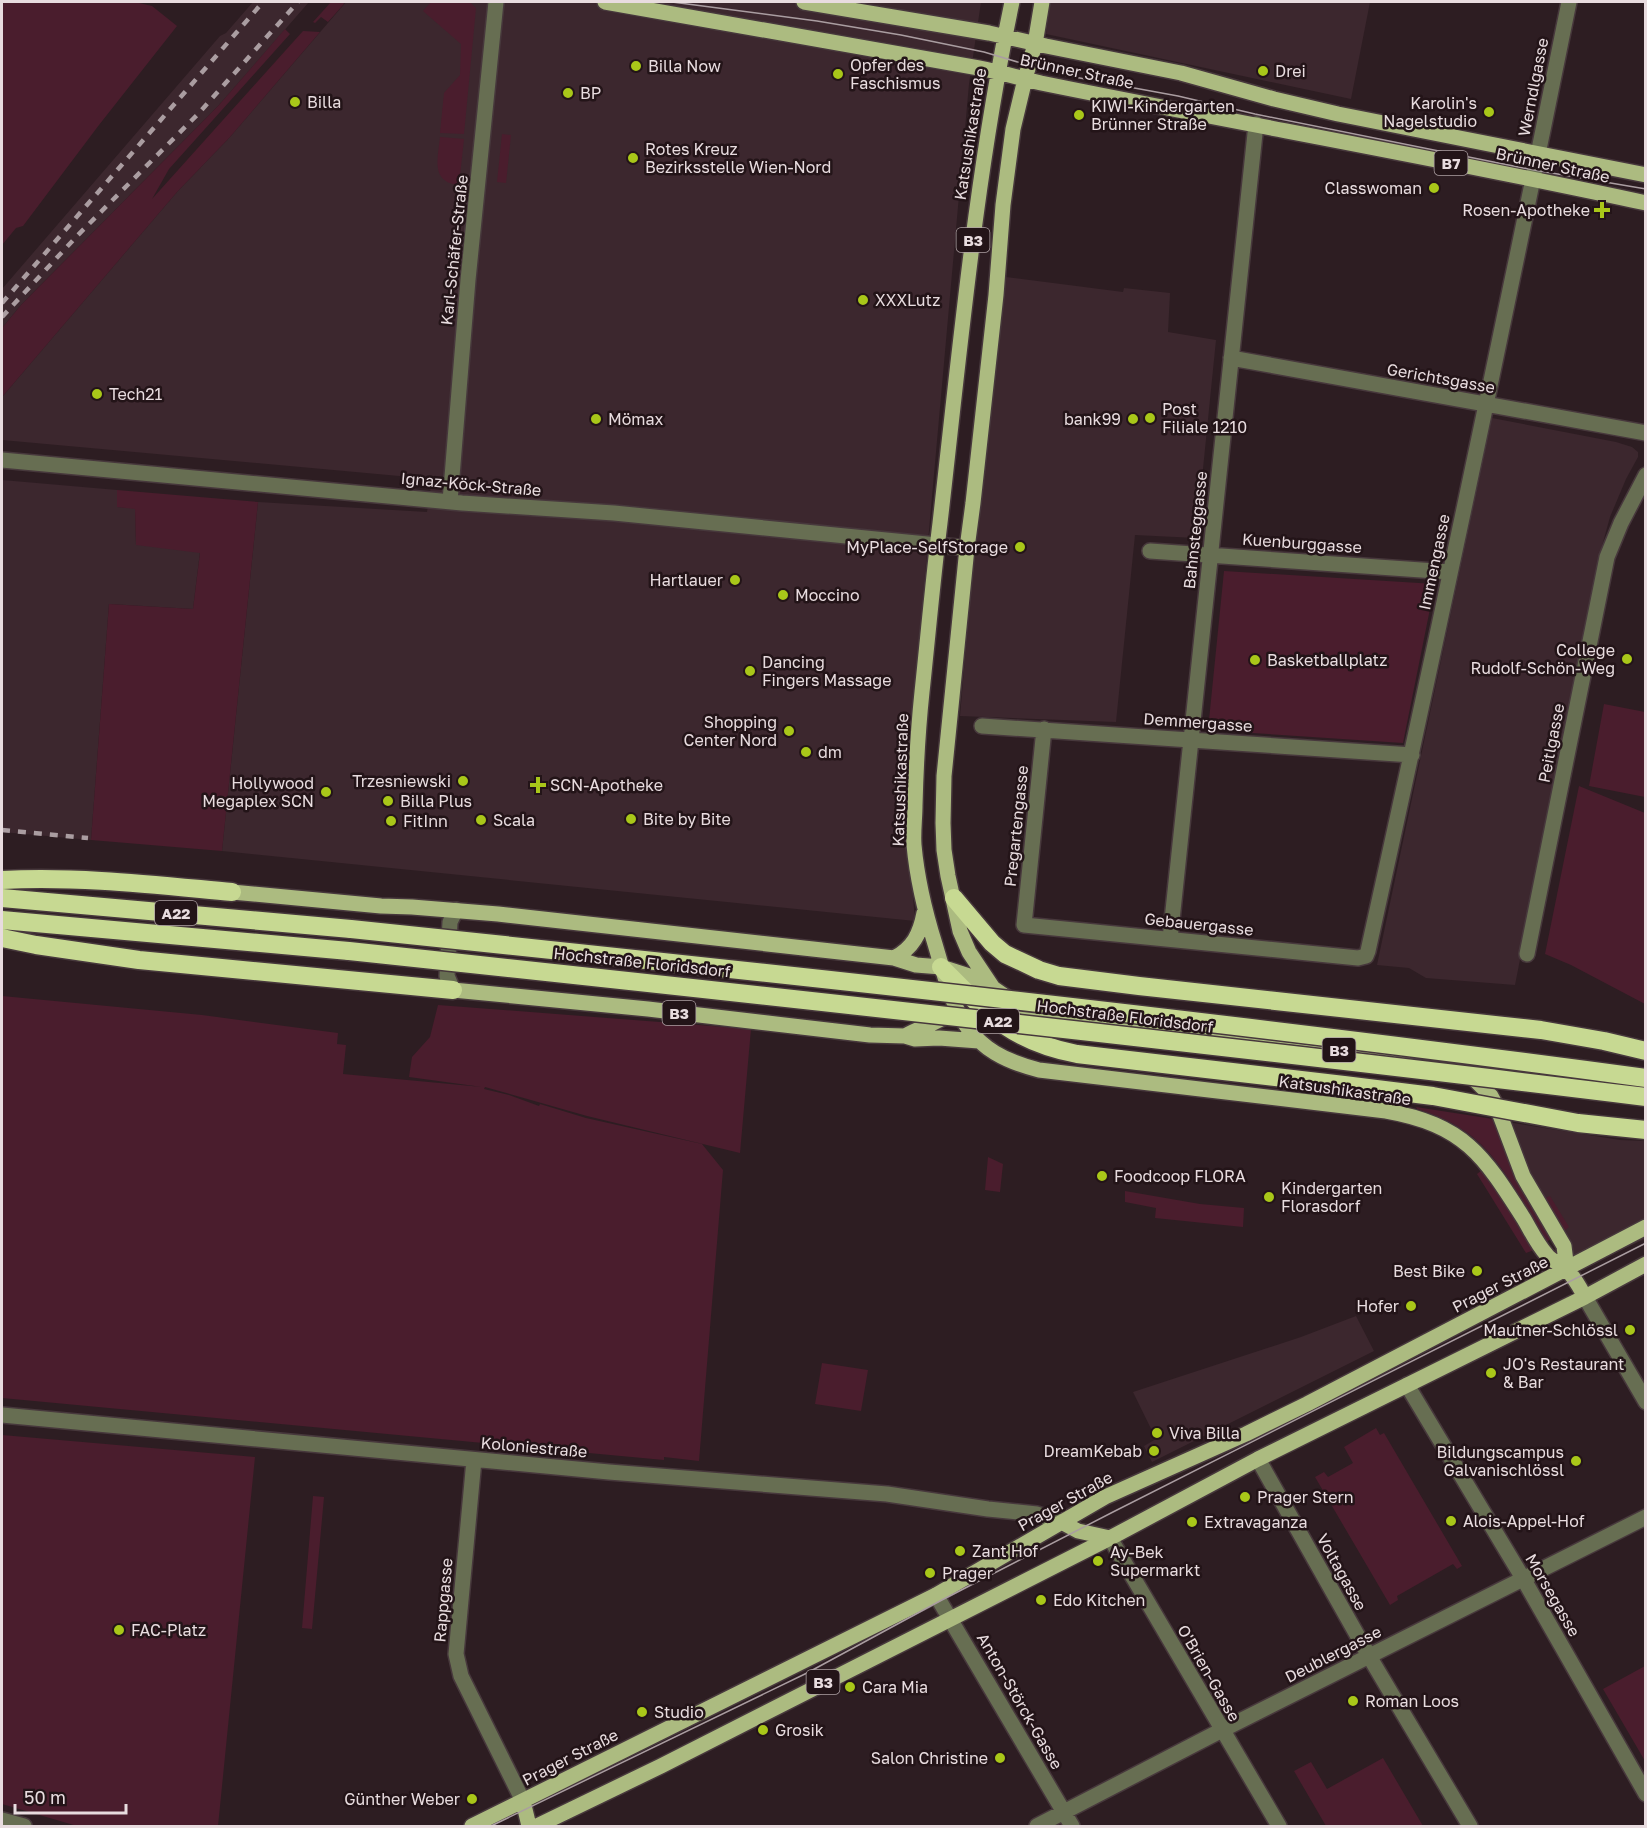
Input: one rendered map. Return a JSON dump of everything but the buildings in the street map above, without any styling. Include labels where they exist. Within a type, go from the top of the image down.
[{"type":"highway","points":[[2,880],[93,879],[232,892]]},
{"type":"highway","name":"Hochstraße Floridsdorf","points":[[2,898],[351,929],[844,981],[1407,1047],[1646,1078]]},
{"type":"highway","points":[[954,898],[992,943],[1005,954],[1039,970],[1059,976],[1561,1033],[1646,1051]]},
{"type":"highway","name":"Hochstraße Floridsdorf","points":[[2,920],[349,951],[842,1003],[1646,1097]]},
{"type":"highway","points":[[2,938],[139,960],[453,990]]},
{"type":"highway","points":[[941,967],[968,984],[988,1014],[1011,1031],[1057,1050],[1433,1096],[1578,1123],[1646,1130]]},
{"type":"main road","name":"Brünner Straße","points":[[605,2],[997,72],[1189,113],[1256,124],[1646,203]]},
{"type":"main road","name":"Brünner Straße","points":[[804,2],[1005,36],[1182,74],[1338,114],[1646,175]]},
{"type":"main road","name":"Katsushikastraße","points":[[1012,2],[997,72],[977,205],[916,747],[914,844],[925,911],[955,1010],[965,1026],[980,1041],[1009,1061],[1039,1070],[1386,1111],[1412,1116],[1434,1124],[1460,1139],[1484,1160],[1495,1173],[1547,1256],[1567,1270]]},
{"type":"main road","name":"B3","points":[[537,1827],[1110,1538],[1258,1459],[1585,1297],[1567,1270],[1564,1246],[1523,1176],[1500,1114],[1491,1096],[1477,1080],[1458,1069],[1421,1059],[1059,1017],[1031,1011],[1006,998],[993,988],[969,952],[960,931],[944,850],[944,788],[967,548],[996,295],[1003,205],[1013,129],[1024,79],[1035,44],[1042,2]]},
{"type":"main road","points":[[937,545],[967,548]]},
{"type":"main road","points":[[232,892],[381,906],[456,910],[894,958],[916,965],[941,967]]},
{"type":"main road","name":"B3","points":[[894,958],[909,948],[918,937],[925,911]]},
{"type":"main road","name":"B3","points":[[905,1036],[914,1030],[934,1024],[955,1010],[968,984],[969,952]]},
{"type":"main road","points":[[968,984],[993,988]]},
{"type":"main road","name":"B3","points":[[453,990],[648,1009],[870,1035],[905,1036],[915,1040],[939,1038],[980,1041]]},
{"type":"main road","name":"Prager Straße","points":[[472,1827],[936,1595],[1105,1497],[1307,1404],[1646,1227]]},
{"type":"main road","points":[[1585,1297],[1646,1264]]},
{"type":"main road","points":[[1063,1522],[1078,1531],[1110,1538]]},
{"type":"main road","points":[[523,1801],[530,1827]]},
{"type":"street","name":"Karl-Schäfer-Straße","points":[[450,501],[468,280],[496,2]]},
{"type":"street","name":"Werndlgasse","points":[[1532,179],[1569,2]]},
{"type":"street","name":"Bahnsteggasse","points":[[1170,939],[1256,124]]},
{"type":"street","name":"Immengasse","points":[[1368,951],[1487,405],[1532,179]]},
{"type":"street","name":"Gerichtsgasse","points":[[1231,358],[1646,433]]},
{"type":"street","name":"Ignaz-Köck-Straße","points":[[2,460],[450,501],[614,513],[937,545]]},
{"type":"street","name":"Peitlgasse","points":[[1527,954],[1607,557],[1621,523],[1646,475]]},
{"type":"street","name":"Kuenburggasse","points":[[1150,551],[1450,572]]},
{"type":"street","name":"Demmergasse","points":[[982,726],[1412,755]]},
{"type":"street","name":"Pregartengasse","points":[[1024,925],[1044,729]]},
{"type":"street","points":[[453,990],[447,976],[450,921],[456,910]]},
{"type":"street","name":"Gebauergasse","points":[[1024,925],[1358,958],[1366,956],[1368,951]]},
{"type":"street","points":[[1585,1297],[1646,1402]]},
{"type":"street","name":"Morsegasse","points":[[1407,1385],[1524,1580],[1646,1794]]},
{"type":"street","name":"Koloniestraße","points":[[2,1414],[474,1460],[887,1494],[1037,1514],[1063,1522]]},
{"type":"street","name":"Voltagasse","points":[[1258,1459],[1369,1656],[1470,1827]]},
{"type":"street","name":"Rappgasse","points":[[474,1460],[456,1654],[461,1676],[523,1801]]},
{"type":"street","name":"Deublergasse","points":[[1037,1827],[1222,1730],[1646,1517]]},
{"type":"street","name":"O'Brien-Gasse","points":[[1110,1538],[1279,1827]]},
{"type":"street","name":"Anton-Störck-Gasse","points":[[936,1595],[1072,1827]]},
{"type":"street","points":[[2,1820],[24,1827]]},
{"type":"shaded area","points":[[2,2],[135,2],[152,6],[177,26],[23,226],[16,228],[2,245]]},
{"type":"shaded area","points":[[253,2],[309,2],[219,105],[21,305],[2,328],[2,289],[220,36],[226,33]]},
{"type":"shaded area","points":[[331,2],[343,2],[344,4],[328,22],[321,17],[315,23],[313,22]]},
{"type":"shaded area","points":[[346,2],[981,2],[969,84],[910,742],[907,823],[915,921],[222,851],[258,502],[427,512],[432,479],[2,440],[2,397],[177,192],[230,137]]},
{"type":"shaded area","points":[[431,2],[470,2],[476,8],[464,134],[440,133],[444,93],[460,75],[461,44],[423,11]]},
{"type":"shaded area","points":[[1050,2],[1370,2],[1351,99],[1046,34]]},
{"type":"shaded area","points":[[285,29],[290,34],[169,169],[152,199],[303,31],[320,32],[230,137],[177,192],[2,397],[2,328],[21,305],[219,105]]},
{"type":"shaded area","points":[[502,134],[511,135],[506,183],[497,182]]},
{"type":"shaded area","points":[[440,137],[464,139],[459,185],[450,183],[440,174],[437,161]]},
{"type":"shaded area","points":[[1006,277],[1123,292],[1124,288],[1170,293],[1168,332],[1216,340],[1196,538],[1135,535],[1116,722],[960,716],[976,528]]},
{"type":"shaded area","points":[[1492,418],[1616,442],[1632,447],[1638,452],[1638,457],[1610,517],[1599,557],[1515,985],[1426,978],[1409,968],[1377,965]]},
{"type":"shaded area","points":[[2,480],[117,490],[118,507],[135,508],[136,544],[200,552],[193,609],[109,604],[91,840],[2,832]]},
{"type":"shaded area","points":[[117,490],[258,502],[222,851],[91,840],[109,604],[193,609],[200,553],[136,545],[135,509],[117,507]]},
{"type":"shaded area","points":[[1224,571],[1435,584],[1403,743],[1208,730]]},
{"type":"shaded area","points":[[1604,704],[1645,712],[1645,797],[1589,786]]},
{"type":"shaded area","points":[[1579,786],[1645,813],[1645,1004],[1545,954]]},
{"type":"shaded area","points":[[2,996],[202,1015],[338,1033],[337,1044],[346,1045],[343,1074],[482,1087],[409,1077],[412,1057],[430,1037],[438,1005],[751,1029],[740,1153],[587,1116],[485,1087],[484,1089],[586,1118],[702,1144],[723,1170],[699,1461],[664,1457],[664,1460],[2,1398]]},
{"type":"shaded area","points":[[1416,1107],[1493,1119],[1516,1181],[1551,1239],[1546,1242],[1500,1166],[1476,1140],[1452,1123]]},
{"type":"shaded area","points":[[1495,1120],[1620,1140],[1645,1141],[1645,1239],[1579,1269],[1514,1176]]},
{"type":"shaded area","points":[[988,1157],[1003,1164],[1000,1192],[985,1190]]},
{"type":"shaded area","points":[[1482,1170],[1534,1250],[1526,1253],[1477,1174]]},
{"type":"shaded area","points":[[1125,1191],[1200,1204],[1244,1208],[1243,1227],[1155,1218],[1156,1208],[1125,1202]]},
{"type":"shaded area","points":[[1550,1196],[1569,1227],[1564,1231],[1545,1201],[1545,1198]]},
{"type":"shaded area","points":[[1356,1316],[1374,1351],[1152,1462],[1144,1446],[1156,1439],[1133,1392],[1301,1337]]},
{"type":"shaded area","points":[[822,1363],[868,1370],[861,1411],[815,1404]]},
{"type":"shaded area","points":[[1376,1428],[1380,1435],[1384,1433],[1462,1566],[1457,1569],[1453,1564],[1397,1596],[1398,1600],[1390,1605],[1315,1477],[1324,1472],[1328,1477],[1353,1463],[1344,1447]]},
{"type":"shaded area","name":"FAC-Platz","points":[[2,1435],[255,1457],[218,1826],[77,1826],[2,1804]]},
{"type":"shaded area","points":[[313,1496],[324,1497],[312,1629],[302,1628]]},
{"type":"shaded area","points":[[1645,1666],[1645,1761],[1603,1689]]},
{"type":"shaded area","points":[[1383,1758],[1423,1826],[1326,1826],[1294,1771],[1311,1762],[1327,1789]]},
{"type":"tram line","points":[[672,2],[817,21],[901,35],[984,52],[1058,74],[1178,96],[1255,114],[1534,170],[1646,189]]},
{"type":"tram line","points":[[491,1826],[807,1673],[1113,1512],[1646,1243]]},
{"type":"railway","points":[[2,303],[263,2]]},
{"type":"railway","points":[[2,317],[77,236],[198,114],[298,2]]},
{"type":"railway","points":[[2,830],[88,838]]},
{"type":"place","name":"Billa Now","points":[[636,66]]},
{"type":"place","name":"Drei","points":[[1263,71]]},
{"type":"place","name":"Opfer des Faschismus","points":[[838,74]]},
{"type":"place","name":"BP","points":[[568,93]]},
{"type":"place","name":"Billa","points":[[295,102]]},
{"type":"place","name":"Karolin's Nagelstudio","points":[[1489,112]]},
{"type":"place","name":"KIWI-Kindergarten Brünner Straße","points":[[1079,115]]},
{"type":"place","name":"Rotes Kreuz Bezirksstelle Wien-Nord","points":[[633,158]]},
{"type":"place","name":"Classwoman","points":[[1434,188]]},
{"type":"place","name":"Rosen-Apotheke","points":[[1602,210]]},
{"type":"place","name":"XXXLutz","points":[[863,300]]},
{"type":"place","name":"Tech21","points":[[97,394]]},
{"type":"place","name":"Post Filiale 1210","points":[[1150,418]]},
{"type":"place","name":"Mömax","points":[[596,419]]},
{"type":"place","name":"bank99","points":[[1133,419]]},
{"type":"place","name":"MyPlace-SelfStorage","points":[[1020,547]]},
{"type":"place","name":"Hartlauer","points":[[735,580]]},
{"type":"place","name":"Moccino","points":[[783,595]]},
{"type":"place","name":"College Rudolf-Schön-Weg","points":[[1627,659]]},
{"type":"place","name":"Basketballplatz","points":[[1255,660]]},
{"type":"place","name":"Dancing Fingers Massage","points":[[750,671]]},
{"type":"place","name":"Shopping Center Nord","points":[[789,731]]},
{"type":"place","name":"dm","points":[[806,752]]},
{"type":"place","name":"Trzesniewski","points":[[463,781]]},
{"type":"place","name":"SCN-Apotheke","points":[[538,785]]},
{"type":"place","name":"Hollywood Megaplex SCN","points":[[326,792]]},
{"type":"place","name":"Billa Plus","points":[[388,801]]},
{"type":"place","name":"Bite by Bite","points":[[631,819]]},
{"type":"place","name":"Scala","points":[[481,820]]},
{"type":"place","name":"FitInn","points":[[391,821]]},
{"type":"place","name":"Foodcoop FLORA","points":[[1102,1176]]},
{"type":"place","name":"Kindergarten Florasdorf","points":[[1269,1197]]},
{"type":"place","name":"Best Bike","points":[[1477,1271]]},
{"type":"place","name":"Hofer","points":[[1411,1306]]},
{"type":"place","name":"Mautner-Schlössl","points":[[1630,1330]]},
{"type":"place","name":"JO's Restaurant & Bar","points":[[1491,1373]]},
{"type":"place","name":"Viva Billa","points":[[1157,1433]]},
{"type":"place","name":"DreamKebab","points":[[1154,1451]]},
{"type":"place","name":"Bildungscampus Galvanischlössl","points":[[1576,1461]]},
{"type":"place","name":"Prager Stern","points":[[1245,1497]]},
{"type":"place","name":"Alois-Appel-Hof","points":[[1451,1521]]},
{"type":"place","name":"Extravaganza","points":[[1192,1522]]},
{"type":"place","name":"Zant Hof","points":[[960,1551]]},
{"type":"place","name":"Ay-Bek Supermarkt","points":[[1098,1561]]},
{"type":"place","name":"Prager","points":[[930,1573]]},
{"type":"place","name":"Edo Kitchen","points":[[1041,1600]]},
{"type":"place","name":"FAC-Platz","points":[[119,1630]]},
{"type":"place","name":"Cara Mia","points":[[850,1687]]},
{"type":"place","name":"Roman Loos","points":[[1353,1701]]},
{"type":"place","name":"Studio","points":[[642,1712]]},
{"type":"place","name":"Grosik","points":[[763,1730]]},
{"type":"place","name":"Salon Christine","points":[[1000,1758]]},
{"type":"place","name":"Günther Weber","points":[[472,1799]]}]
